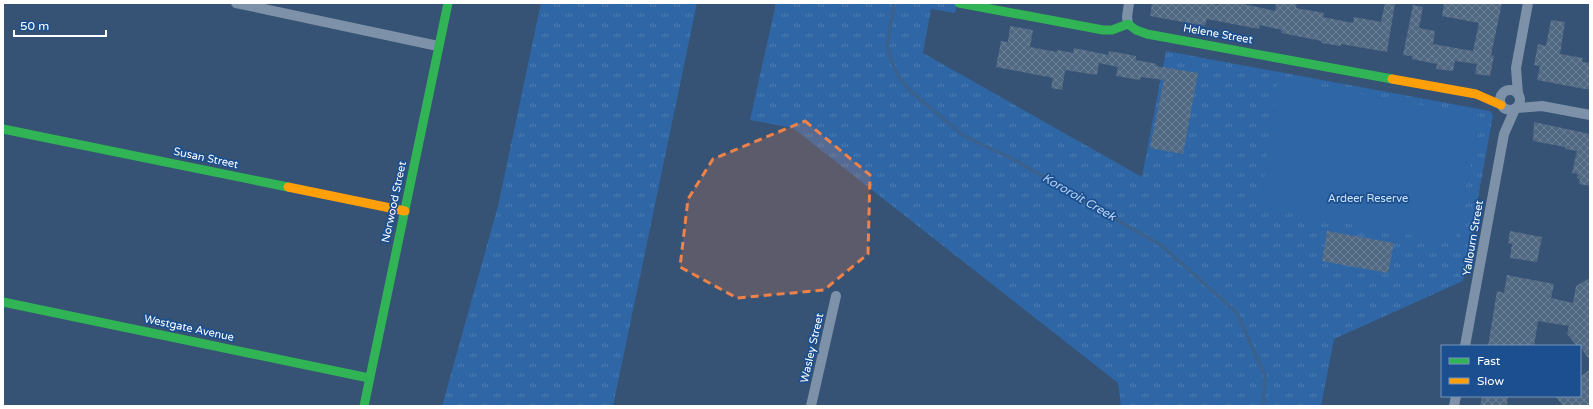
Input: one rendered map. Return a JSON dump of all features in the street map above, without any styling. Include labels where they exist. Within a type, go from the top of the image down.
[{"type":"street","points":[[236,3],[271,7],[438,46]]},
{"type":"street","name":"Norwood Street","points":[[364,406],[448,3]]},
{"type":"street","points":[[959,3],[1103,30],[1112,30],[1128,24],[1127,17],[1129,3]]},
{"type":"street","name":"Yallourn Street","points":[[1465,345],[1504,134],[1500,99],[1516,68],[1528,3]]},
{"type":"street","name":"Helene Street","points":[[1128,24],[1136,30],[1147,34],[1476,94],[1504,92]]},
{"type":"street","name":"Yallourn Street","points":[[1504,134],[1520,102],[1516,68]]},
{"type":"street","points":[[1504,92],[1512,90],[1542,106],[1590,115]]},
{"type":"street","name":"Helene Street","points":[[1476,94],[1502,106]]},
{"type":"street","points":[[1502,106],[1508,110],[1542,106]]},
{"type":"street","name":"Susan Street","points":[[3,129],[405,211]]},
{"type":"street","name":"Wasley Street","points":[[811,406],[836,296]]},
{"type":"street","name":"Westgate Avenue","points":[[3,302],[369,378]]},
{"type":"highlighted area","points":[[805,121],[870,175],[868,254],[824,290],[737,298],[680,267],[688,199],[713,159]]},
{"type":"green space","points":[[541,3],[697,3],[613,406],[442,406],[498,206]]},
{"type":"green space","name":"Ardeer Reserve","points":[[776,3],[957,3],[955,13],[931,9],[923,53],[1142,177],[1166,51],[1490,111],[1493,115],[1463,281],[1334,339],[1321,406],[1121,406],[1118,383],[793,128],[750,120]]},
{"type":"green space","name":"Ardeer Reserve","points":[[1278,79],[1480,116],[1455,243],[1260,208]]},
{"type":"building","points":[[1152,3],[1208,3],[1219,5],[1219,3],[1239,3],[1275,11],[1276,3],[1297,3],[1296,8],[1324,13],[1323,17],[1353,23],[1354,17],[1381,22],[1385,3],[1395,3],[1387,52],[1341,44],[1341,46],[1321,43],[1322,41],[1281,33],[1282,30],[1260,25],[1259,29],[1207,19],[1205,26],[1150,16]]},
{"type":"building","points":[[1444,3],[1502,3],[1491,55],[1494,56],[1490,76],[1475,74],[1477,64],[1455,61],[1453,71],[1436,69],[1437,64],[1412,59],[1412,56],[1403,55],[1413,5],[1423,7],[1419,28],[1435,31],[1433,44],[1473,51],[1479,23],[1442,16]]},
{"type":"building","points":[[1551,20],[1565,22],[1560,54],[1583,58],[1582,62],[1590,63],[1590,90],[1537,80],[1540,66],[1534,65],[1538,44],[1546,46]]},
{"type":"building","points":[[1010,26],[1033,30],[1030,47],[1057,52],[1057,50],[1073,53],[1074,48],[1108,55],[1109,51],[1136,56],[1136,60],[1157,64],[1156,66],[1198,73],[1183,154],[1150,148],[1164,80],[1141,77],[1140,80],[1116,76],[1118,67],[1099,63],[1097,75],[1065,70],[1062,90],[1051,88],[1053,78],[996,67],[1001,41],[1008,42]]},
{"type":"building","points":[[1534,122],[1590,134],[1590,186],[1579,184],[1580,179],[1577,178],[1578,174],[1572,173],[1577,151],[1565,149],[1565,147],[1533,141]]},
{"type":"building","points":[[1327,231],[1394,243],[1388,273],[1322,261]]},
{"type":"building","points":[[1510,231],[1542,237],[1537,262],[1510,258],[1512,244],[1508,243]]},
{"type":"building","points":[[1507,275],[1554,284],[1551,298],[1573,303],[1576,286],[1590,278],[1590,361],[1581,348],[1581,345],[1576,345],[1567,334],[1569,326],[1538,321],[1534,345],[1488,345],[1497,291],[1504,293]]},
{"type":"building","points":[[1590,369],[1590,403],[1586,406],[1563,406],[1556,397],[1581,397],[1581,376]]},
{"type":"building","points":[[1482,397],[1508,397],[1507,406],[1480,406]]},
{"type":"waterway","name":"Kororoit Creek","points":[[894,3],[887,47],[899,77],[909,90],[964,136],[1013,159],[1162,246],[1237,313],[1265,376],[1263,406]]},
{"type":"traffic: fast","points":[[364,406],[448,3]]},
{"type":"traffic: fast","points":[[959,3],[1103,30],[1112,30],[1128,24],[1136,30],[1147,34],[1392,79]]},
{"type":"traffic: fast","points":[[3,129],[288,187]]},
{"type":"traffic: fast","points":[[3,302],[369,378]]},
{"type":"traffic: slow","points":[[1392,79],[1476,94],[1501,105]]},
{"type":"traffic: slow","points":[[288,187],[405,211]]}]
